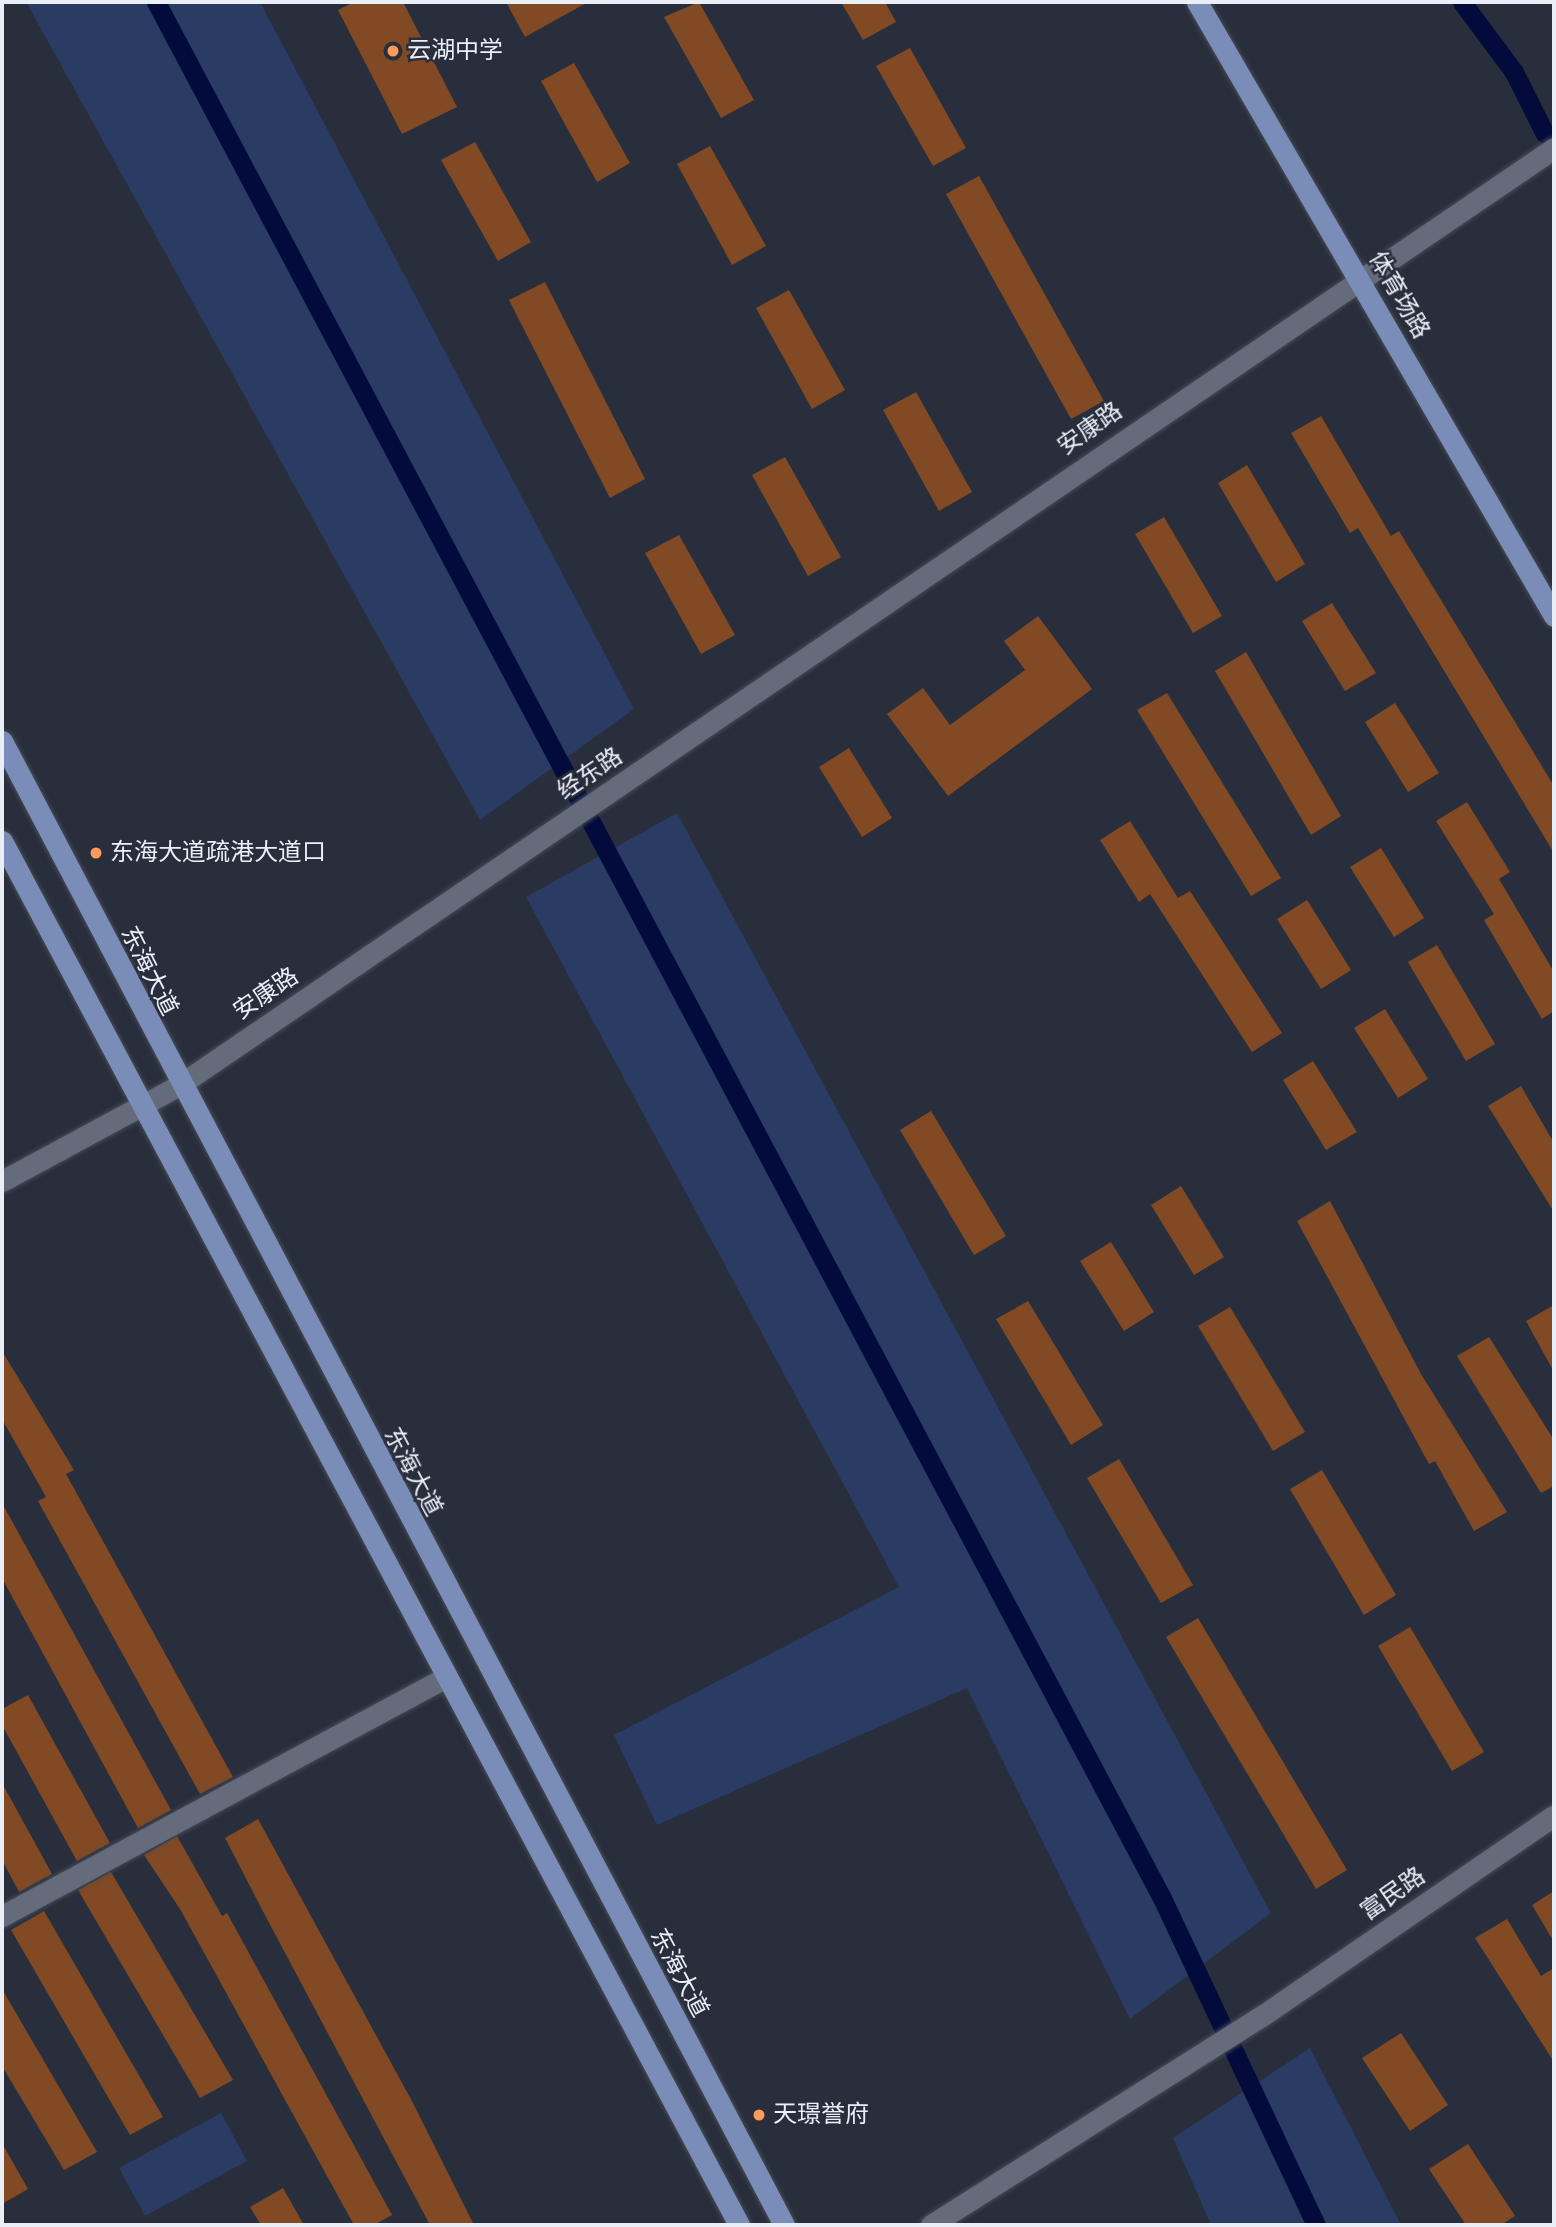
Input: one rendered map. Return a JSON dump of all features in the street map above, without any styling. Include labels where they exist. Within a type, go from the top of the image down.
[{"type":"main road","name":"体育场路","points":[[1197,2],[1554,616]]},
{"type":"main road","name":"东海大道","points":[[2,741],[178,1086],[784,2225]]},
{"type":"main road","points":[[2,841],[739,2225]]},
{"type":"street","name":"安康路","points":[[659,759],[1357,276],[1554,148]]},
{"type":"street","name":"经东路","points":[[550,833],[659,759]]},
{"type":"street","name":"安康路","points":[[2,1181],[142,1108],[178,1086],[550,833]]},
{"type":"street","points":[[2,1916],[446,1677]]},
{"type":"street","name":"富民路","points":[[931,2225],[1262,2016],[1554,1815]]},
{"type":"shaded area","points":[[26,2],[260,2],[634,709],[480,820]]},
{"type":"shaded area","points":[[677,813],[1271,1913],[1130,2019],[967,1688],[657,1825],[614,1735],[899,1587],[526,897]]},
{"type":"shaded area","points":[[1310,2048],[1401,2225],[1211,2225],[1173,2138]]},
{"type":"shaded area","points":[[221,2113],[247,2161],[145,2216],[119,2168]]},
{"type":"building","points":[[354,2],[403,2],[457,107],[402,134],[338,10]]},
{"type":"building","points":[[506,2],[588,2],[525,37]]},
{"type":"building","points":[[699,2],[754,100],[721,118],[664,17]]},
{"type":"building","points":[[841,2],[885,2],[896,22],[863,40]]},
{"type":"building","points":[[910,48],[966,148],[933,166],[876,66]]},
{"type":"building","points":[[574,63],[630,163],[597,182],[541,81]]},
{"type":"building","points":[[475,142],[531,242],[498,261],[441,160]]},
{"type":"building","points":[[710,146],[766,246],[732,265],[677,164]]},
{"type":"building","points":[[979,176],[1104,401],[1071,419],[946,194]]},
{"type":"building","points":[[545,282],[645,479],[610,498],[509,300]]},
{"type":"building","points":[[789,290],[845,390],[812,409],[756,308]]},
{"type":"building","points":[[916,392],[972,492],[939,511],[883,410]]},
{"type":"building","points":[[1321,416],[1391,536],[1399,531],[1554,786],[1554,853],[1358,528],[1350,533],[1291,433]]},
{"type":"building","points":[[785,457],[841,557],[808,576],[752,475]]},
{"type":"building","points":[[1247,465],[1305,564],[1276,582],[1218,483]]},
{"type":"building","points":[[1164,517],[1222,616],[1193,633],[1135,534]]},
{"type":"building","points":[[679,535],[735,635],[701,654],[645,553]]},
{"type":"building","points":[[1332,603],[1376,673],[1345,691],[1302,621]]},
{"type":"building","points":[[1038,616],[1092,689],[948,796],[887,714],[923,688],[950,725],[1025,670],[1004,641]]},
{"type":"building","points":[[1246,652],[1341,816],[1311,835],[1215,671]]},
{"type":"building","points":[[1167,693],[1281,878],[1251,896],[1137,710]]},
{"type":"building","points":[[1395,703],[1439,773],[1408,792],[1365,722]]},
{"type":"building","points":[[849,748],[892,818],[862,837],[819,767]]},
{"type":"building","points":[[1467,802],[1510,872],[1499,879],[1554,972],[1554,1011],[1542,1019],[1484,920],[1494,914],[1436,821]]},
{"type":"building","points":[[1130,821],[1178,898],[1190,891],[1282,1033],[1252,1052],[1150,894],[1139,902],[1100,840]]},
{"type":"building","points":[[1381,848],[1424,918],[1394,937],[1350,867]]},
{"type":"building","points":[[1307,900],[1351,970],[1321,989],[1277,919]]},
{"type":"building","points":[[1437,945],[1495,1044],[1466,1061],[1408,962]]},
{"type":"building","points":[[1385,1009],[1428,1079],[1398,1098],[1354,1028]]},
{"type":"building","points":[[1313,1061],[1357,1132],[1326,1150],[1283,1080]]},
{"type":"building","points":[[1521,1086],[1554,1143],[1554,1212],[1488,1106]]},
{"type":"building","points":[[931,1111],[1006,1236],[974,1255],[900,1130]]},
{"type":"building","points":[[1181,1186],[1224,1257],[1194,1275],[1151,1205]]},
{"type":"building","points":[[1330,1201],[1421,1374],[1507,1512],[1474,1531],[1435,1461],[1429,1464],[1297,1221]]},
{"type":"building","points":[[1111,1242],[1154,1312],[1124,1331],[1080,1261]]},
{"type":"building","points":[[1028,1301],[1103,1425],[1071,1445],[996,1319]]},
{"type":"building","points":[[1554,1305],[1554,1372],[1526,1321]]},
{"type":"building","points":[[1230,1307],[1305,1432],[1273,1451],[1198,1326]]},
{"type":"building","points":[[1489,1337],[1554,1440],[1554,1486],[1541,1493],[1457,1356]]},
{"type":"building","points":[[2,1351],[74,1470],[66,1474],[233,1777],[200,1794],[38,1501],[46,1497],[2,1419]]},
{"type":"building","points":[[1119,1459],[1193,1585],[1161,1603],[1087,1478]]},
{"type":"building","points":[[1322,1470],[1396,1595],[1364,1615],[1290,1489]]},
{"type":"building","points":[[2,1503],[171,1810],[138,1828],[2,1578]]},
{"type":"building","points":[[1198,1618],[1347,1870],[1316,1889],[1166,1637]]},
{"type":"building","points":[[1410,1627],[1484,1752],[1452,1771],[1378,1646]]},
{"type":"building","points":[[28,1695],[110,1843],[77,1861],[2,1725],[2,1709]]},
{"type":"building","points":[[2,1783],[52,1874],[19,1892],[2,1860]]},
{"type":"building","points":[[258,1819],[413,2103],[474,2225],[430,2225],[267,1919],[225,1838]]},
{"type":"building","points":[[177,1836],[222,1916],[227,1913],[392,2215],[374,2225],[354,2225],[180,1909],[144,1855]]},
{"type":"building","points":[[111,1872],[233,2080],[200,2098],[78,1890]]},
{"type":"building","points":[[1554,1891],[1554,1942],[1532,1905]]},
{"type":"building","points":[[44,1911],[163,2117],[130,2135],[11,1930]]},
{"type":"building","points":[[1507,1919],[1541,1976],[1554,1968],[1554,2062],[1475,1938]]},
{"type":"building","points":[[2,1989],[97,2152],[64,2170],[2,2066]]},
{"type":"building","points":[[1401,2033],[1448,2105],[1410,2131],[1362,2058]]},
{"type":"building","points":[[2,2143],[28,2189],[2,2204]]},
{"type":"building","points":[[1468,2144],[1515,2216],[1501,2225],[1466,2225],[1429,2169]]},
{"type":"building","points":[[283,2188],[304,2225],[261,2225],[250,2207]]},
{"type":"waterway","points":[[156,2],[1162,1898],[1316,2225]]},
{"type":"waterway","points":[[1462,2],[1514,72],[1545,134]]},
{"type":"place","name":"云湖中学","points":[[393,51]]},
{"type":"place","name":"东海大道疏港大道口","points":[[96,853]]},
{"type":"place","name":"天璟誉府","points":[[759,2115]]}]
